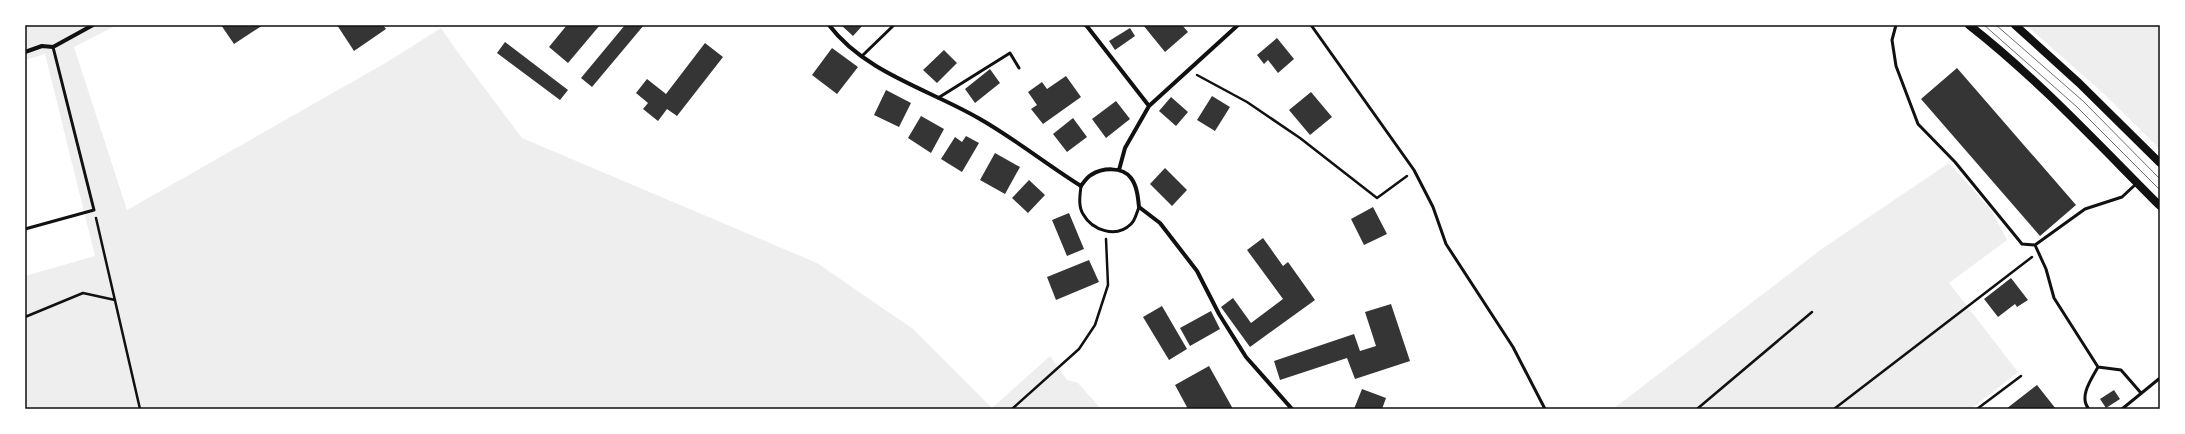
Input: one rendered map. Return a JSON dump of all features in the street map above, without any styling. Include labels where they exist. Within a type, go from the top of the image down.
[{"type":"main road","points":[[1969,25],[2030,77],[2160,206]]},
{"type":"main road","points":[[2015,25],[2079,83],[2160,163]]},
{"type":"street","points":[[25,52],[42,46],[53,47],[93,25]]},
{"type":"street","points":[[829,25],[862,56],[886,72],[979,118],[1002,132],[1080,186],[1090,175],[1105,169],[1119,170],[1130,177],[1138,193],[1139,207],[1160,223],[1197,271],[1219,314],[1246,357],[1292,409]]},
{"type":"street","points":[[1086,25],[1149,106]]},
{"type":"street","points":[[1119,170],[1125,148],[1149,106],[1238,25]]},
{"type":"lane","points":[[862,56],[894,25]]},
{"type":"lane","points":[[1311,25],[1414,170],[1433,207],[1446,244],[1513,347],[1545,409]]},
{"type":"lane","points":[[1896,25],[1892,40],[1896,66],[1918,124],[1960,167],[2004,219],[2022,244],[2036,245],[2085,210],[2122,197],[2137,183]]},
{"type":"lane","points":[[25,229],[94,210],[53,47]]},
{"type":"lane","points":[[938,98],[1010,53],[1019,68]]},
{"type":"lane","points":[[1080,186],[1082,213],[1089,224],[1106,233],[1119,230],[1131,224],[1139,207]]},
{"type":"lane","points":[[2036,245],[2046,269],[2054,298],[2098,367]]},
{"type":"lane","points":[[2098,367],[2121,370],[2141,393]]},
{"type":"lane","points":[[2089,409],[2086,406],[2085,392],[2098,367]]},
{"type":"lane","points":[[2122,409],[2160,378]]},
{"type":"path","points":[[1189,71],[1247,102],[1300,138],[1377,198],[1414,170]]},
{"type":"path","points":[[94,210],[140,409]]},
{"type":"path","points":[[1012,409],[1079,349],[1095,326],[1108,285],[1106,233]]},
{"type":"path","points":[[1834,409],[2038,252]]},
{"type":"path","points":[[25,317],[83,293],[115,300]]},
{"type":"path","points":[[1697,409],[1812,312]]},
{"type":"path","points":[[1977,409],[2021,376]]},
{"type":"shaded area","points":[[25,25],[117,25],[74,47],[127,210],[389,61],[441,28],[522,138],[817,263],[913,329],[992,408],[1050,356],[1067,380],[1078,383],[1101,409],[25,409],[25,276],[95,256],[45,54],[25,60]]},
{"type":"shaded area","points":[[2026,25],[2160,25],[2160,149],[2103,93]]},
{"type":"shaded area","points":[[1949,163],[1992,211],[2007,240],[1949,283],[2018,372],[1971,409],[1613,409],[1823,248]]},
{"type":"building","points":[[221,25],[263,25],[234,44]]},
{"type":"building","points":[[337,25],[383,25],[386,29],[354,51]]},
{"type":"building","points":[[567,25],[600,25],[568,63],[549,47]]},
{"type":"building","points":[[625,25],[644,25],[592,87],[581,78]]},
{"type":"building","points":[[841,25],[863,25],[853,36]]},
{"type":"building","points":[[1143,25],[1182,25],[1188,32],[1165,52]]},
{"type":"building","points":[[1130,28],[1135,36],[1115,50],[1109,41]]},
{"type":"building","points":[[1277,38],[1294,59],[1278,73],[1268,60],[1264,64],[1257,55]]},
{"type":"building","points":[[505,42],[568,90],[560,100],[497,53]]},
{"type":"building","points":[[705,43],[723,57],[677,116],[667,109],[658,121],[643,109],[648,103],[636,93],[647,79],[666,94]]},
{"type":"building","points":[[832,48],[858,67],[837,94],[812,75]]},
{"type":"building","points":[[944,50],[957,63],[937,83],[923,70]]},
{"type":"building","points":[[1957,68],[2076,205],[2040,236],[1921,99]]},
{"type":"building","points":[[990,69],[1000,83],[975,103],[965,89]]},
{"type":"building","points":[[1066,76],[1081,97],[1043,124],[1031,109],[1037,105],[1028,92],[1042,82],[1047,89]]},
{"type":"building","points":[[886,90],[911,103],[899,127],[874,115]]},
{"type":"building","points":[[1311,92],[1332,117],[1310,135],[1289,110]]},
{"type":"building","points":[[1212,96],[1230,107],[1215,131],[1197,120]]},
{"type":"building","points":[[1171,97],[1188,112],[1176,126],[1159,111]]},
{"type":"building","points":[[1116,101],[1130,119],[1106,138],[1092,119]]},
{"type":"building","points":[[921,116],[944,129],[931,153],[908,138]]},
{"type":"building","points":[[1073,118],[1087,137],[1067,152],[1053,134]]},
{"type":"building","points":[[966,136],[979,143],[962,172],[941,159],[955,137],[962,142]]},
{"type":"building","points":[[995,153],[1020,167],[1005,194],[980,180]]},
{"type":"building","points":[[1165,168],[1187,190],[1172,206],[1150,184]]},
{"type":"building","points":[[1029,180],[1045,195],[1028,213],[1012,198]]},
{"type":"building","points":[[1373,207],[1387,234],[1364,245],[1351,219]]},
{"type":"building","points":[[1069,213],[1084,249],[1067,256],[1052,220]]},
{"type":"building","points":[[1263,238],[1283,266],[1288,262],[1315,300],[1250,347],[1221,307],[1233,298],[1251,323],[1283,299],[1247,250]]},
{"type":"building","points":[[1089,260],[1099,282],[1056,300],[1047,277]]},
{"type":"building","points":[[2011,278],[2028,300],[2017,307],[2015,304],[1998,317],[1984,299]]},
{"type":"building","points":[[1391,304],[1410,361],[1355,379],[1347,358],[1280,380],[1274,361],[1354,334],[1360,351],[1376,346],[1365,312]]},
{"type":"building","points":[[1162,306],[1187,349],[1169,360],[1143,317]]},
{"type":"building","points":[[1211,311],[1220,329],[1190,346],[1180,328]]},
{"type":"building","points":[[1209,366],[1233,409],[1188,409],[1175,385]]},
{"type":"building","points":[[2037,385],[2056,409],[2006,409]]},
{"type":"building","points":[[1362,389],[1386,398],[1382,409],[1354,409]]},
{"type":"building","points":[[2114,390],[2120,399],[2106,408],[2100,399]]},
{"type":"tram line","points":[[1984,25],[2077,107],[2160,190]]},
{"type":"tram line","points":[[1996,25],[2083,101],[2160,179]]}]
